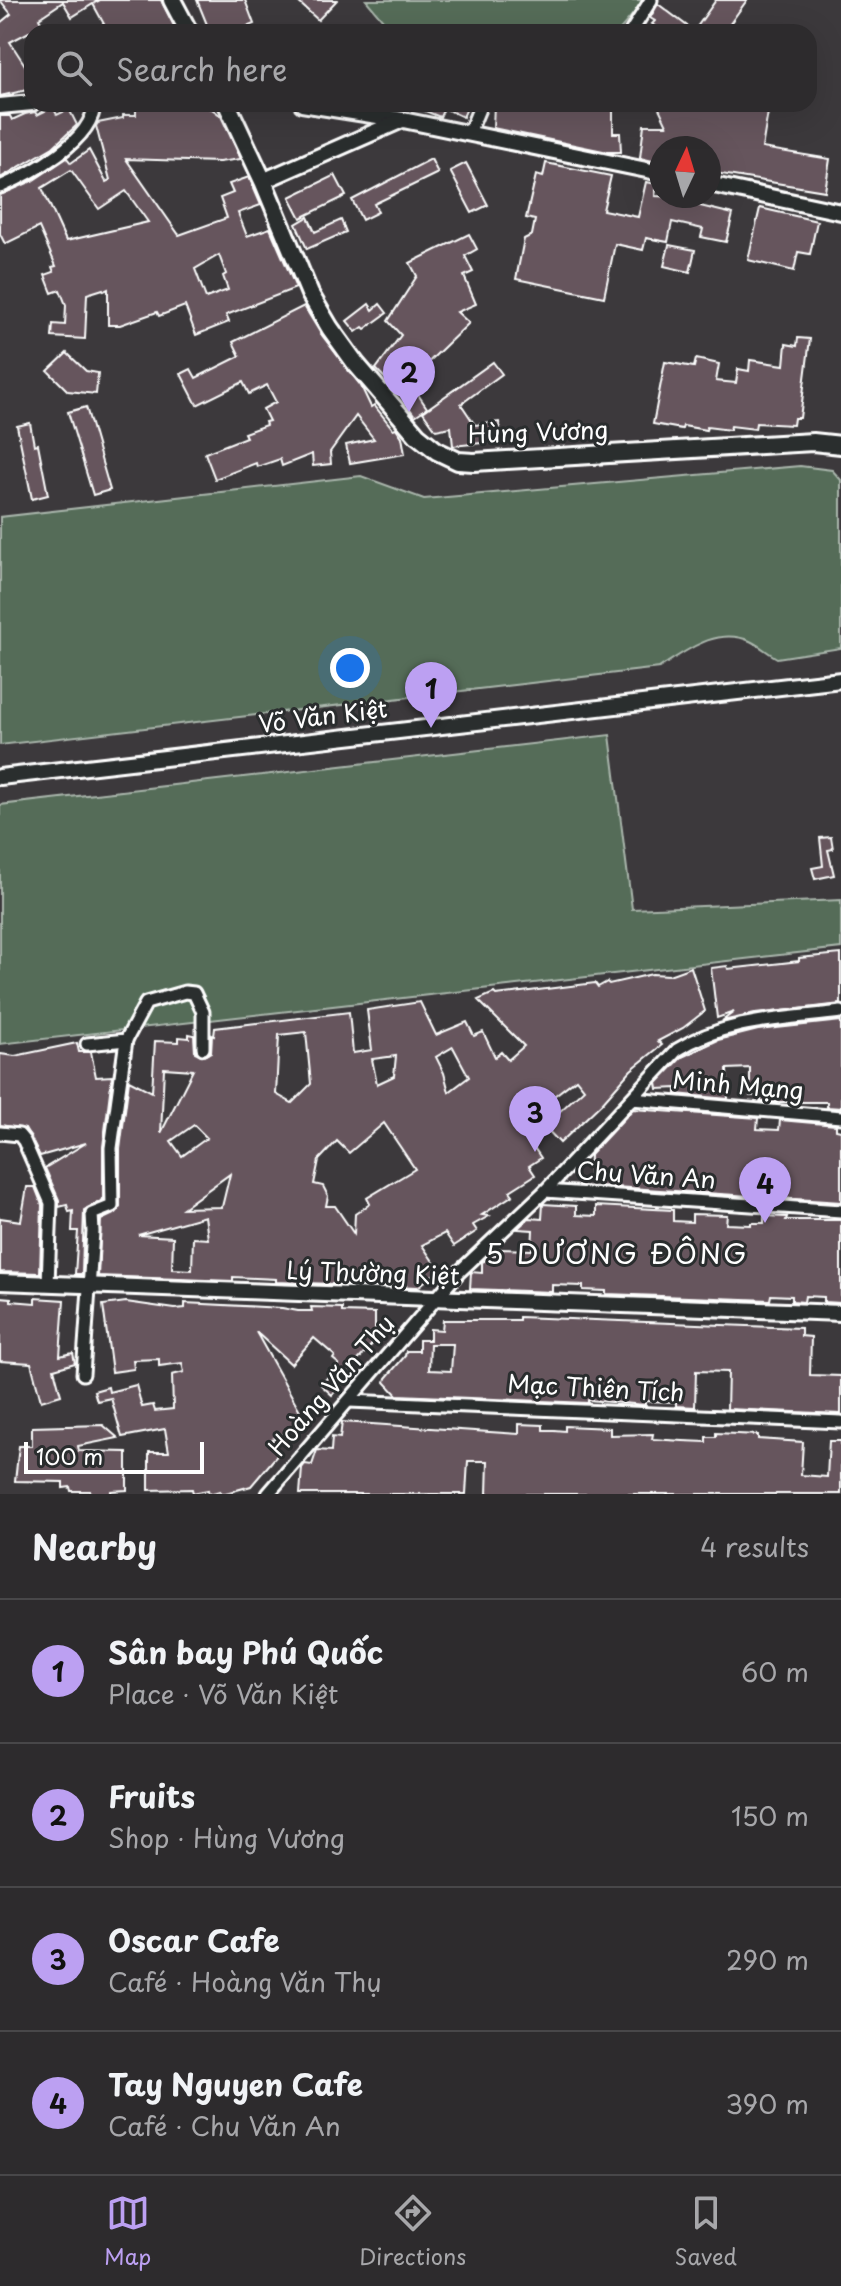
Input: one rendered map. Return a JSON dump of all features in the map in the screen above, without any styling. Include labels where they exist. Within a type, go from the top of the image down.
[{"type":"main road","points":[[172,0],[185,24]]},
{"type":"main road","name":"Hùng Vương","points":[[231,112],[310,294],[330,328],[401,419],[437,451],[458,461],[474,462],[813,442],[841,445]]},
{"type":"main road","name":"Hùng Vương","points":[[813,442],[841,454]]},
{"type":"street","points":[[636,24],[651,0]]},
{"type":"street","points":[[0,106],[24,104]]},
{"type":"street","points":[[0,187],[25,176],[61,151],[90,125],[92,112]]},
{"type":"street","points":[[352,112],[649,170]]},
{"type":"street","points":[[469,133],[478,112]]},
{"type":"street","points":[[263,181],[403,120]]},
{"type":"street","points":[[721,187],[841,212]]},
{"type":"street","name":"Võ Văn Kiệt","points":[[0,777],[841,680]]},
{"type":"street","points":[[83,1374],[92,1214],[112,1206],[111,1148],[126,1040],[146,1003],[185,992],[194,993],[203,1012],[203,1048]]},
{"type":"street","name":"Hoàng Văn Thụ","points":[[268,1494],[459,1272],[545,1191],[677,1050],[700,1035],[725,1027],[841,1012]]},
{"type":"street","points":[[87,1044],[126,1040]]},
{"type":"street","name":"Minh Mạng","points":[[632,1099],[841,1117]]},
{"type":"street","points":[[0,1133],[19,1135],[24,1141],[51,1203],[48,1284]]},
{"type":"street","name":"Chu Văn An","points":[[545,1191],[841,1211]]},
{"type":"street","name":"Lý Thường Kiệt","points":[[0,1282],[841,1313]]},
{"type":"street","name":"Mạc Thiên Tích","points":[[349,1401],[841,1422]]},
{"type":"green space","points":[[366,0],[645,0],[625,24],[386,24]]},
{"type":"green space","points":[[800,466],[832,470],[841,480],[841,648],[777,658],[750,641],[726,636],[702,642],[659,668],[0,745],[0,517],[361,476],[424,499]]},
{"type":"green space","points":[[610,735],[632,909],[841,900],[841,948],[0,1044],[0,805]]},
{"type":"building","points":[[0,0],[99,0],[94,3],[100,0],[161,0],[173,24],[104,24],[93,4],[72,17],[63,2],[39,18],[42,24],[24,24],[24,35],[10,42],[24,64],[24,91],[0,96],[0,23],[11,14]]},
{"type":"building","points":[[197,0],[245,0],[254,24],[207,24]]},
{"type":"building","points":[[296,0],[337,0],[318,20]]},
{"type":"building","points":[[716,0],[747,0],[730,24],[699,24]]},
{"type":"building","points":[[658,4],[685,24],[652,24],[655,21],[650,18]]},
{"type":"building","points":[[35,112],[37,115],[43,112],[56,112],[57,115],[70,112],[77,125],[53,147],[0,178],[0,116],[10,116],[12,120]]},
{"type":"building","points":[[136,112],[216,112],[221,116],[241,159],[219,162],[126,159],[179,235],[227,218],[220,198],[233,193],[229,184],[249,177],[261,205],[238,213],[247,236],[270,228],[296,288],[226,315],[229,322],[196,335],[185,306],[159,316],[157,312],[120,325],[108,325],[108,289],[103,289],[87,294],[85,339],[52,337],[53,324],[65,325],[66,305],[60,290],[52,293],[45,275],[54,272],[52,267],[56,266],[39,227],[5,244],[0,234],[0,195],[32,181],[67,158],[71,163],[89,150],[106,182],[110,180],[96,126],[123,118],[123,115],[136,115]],"holes":[[[71,170],[99,209],[126,191],[148,222],[66,241],[42,188]],[[219,255],[226,274],[223,276],[228,290],[206,298],[195,269]]]},
{"type":"building","points":[[494,112],[613,112],[613,133],[620,133],[621,152],[608,152],[493,128]]},
{"type":"building","points":[[661,112],[768,112],[762,148],[830,159],[825,191],[721,174],[721,136],[649,136],[649,160],[640,158],[644,125],[667,125]]},
{"type":"building","points":[[431,159],[438,173],[374,204],[378,212],[362,220],[352,200]]},
{"type":"building","points":[[466,163],[488,205],[472,213],[450,171]]},
{"type":"building","points":[[546,163],[611,176],[603,210],[638,217],[646,182],[649,183],[649,208],[708,208],[733,214],[726,242],[701,237],[703,229],[672,222],[668,242],[646,238],[643,250],[615,244],[604,297],[516,279],[524,239],[532,235],[535,220],[526,218],[536,175],[543,177]]},
{"type":"building","points":[[335,175],[346,196],[301,218],[290,197]]},
{"type":"building","points":[[760,208],[817,221],[810,254],[798,252],[794,271],[748,260]]},
{"type":"building","points":[[308,217],[315,232],[341,220],[346,232],[307,249],[296,224]]},
{"type":"building","points":[[469,234],[477,249],[465,256],[473,272],[464,276],[476,304],[457,312],[469,323],[409,381],[427,408],[415,416],[396,389],[376,369],[401,335],[388,321],[417,276],[410,263]]},
{"type":"building","points":[[669,245],[695,250],[690,272],[664,266]]},
{"type":"building","points":[[369,304],[373,310],[380,304],[387,313],[356,332],[347,321]]},
{"type":"building","points":[[304,306],[321,334],[361,386],[371,407],[374,405],[393,429],[396,428],[402,437],[405,454],[350,463],[346,445],[374,439],[356,416],[330,452],[331,464],[313,466],[312,454],[282,466],[280,459],[257,467],[256,463],[215,479],[205,453],[246,437],[244,433],[266,425],[265,422],[269,421],[263,409],[276,402],[267,385],[249,394],[243,382],[197,405],[181,374],[191,369],[196,378],[240,356],[233,342]]},
{"type":"building","points":[[798,338],[810,339],[800,418],[794,418],[793,425],[756,423],[755,429],[731,426],[730,430],[707,427],[706,430],[653,424],[665,362],[694,367],[696,359],[719,364],[716,381],[736,383],[738,369],[749,371],[750,360],[784,365],[786,344],[797,346]]},
{"type":"building","points":[[67,353],[86,371],[98,373],[96,394],[68,391],[48,371]]},
{"type":"building","points":[[493,362],[502,374],[461,404],[475,425],[499,422],[501,441],[453,446],[451,427],[436,430],[423,412]]},
{"type":"building","points":[[86,407],[110,490],[93,495],[68,412]]},
{"type":"building","points":[[30,423],[34,445],[38,444],[48,495],[32,499],[17,426]]},
{"type":"building","points":[[831,837],[833,849],[828,850],[834,875],[815,879],[812,868],[823,866],[820,838]]},
{"type":"building","points":[[841,954],[841,1004],[722,1021],[734,1012],[717,1018],[711,968],[727,966],[728,969]]},
{"type":"building","points":[[691,967],[705,1011],[683,1028],[658,1041],[662,1045],[631,1070],[560,1143],[544,1126],[584,1089],[576,1079],[518,1124],[541,1158],[529,1166],[535,1175],[510,1191],[513,1195],[482,1215],[489,1216],[473,1225],[477,1231],[454,1246],[445,1233],[422,1245],[439,1270],[418,1287],[276,1282],[276,1279],[233,1277],[233,1281],[98,1276],[101,1220],[116,1213],[120,1207],[120,1149],[129,1080],[152,1092],[155,1041],[179,1042],[179,1037],[194,1035],[195,1052],[204,1056],[211,1052],[215,1028],[349,1012],[353,1053],[372,1050],[367,1010],[420,1002],[436,1035],[467,1022],[474,1036],[483,1032],[495,1057],[501,1052],[508,1060],[524,1046],[478,1000],[494,993],[595,983],[598,987],[607,982],[652,974],[669,975]],"holes":[[[306,1032],[311,1084],[292,1103],[276,1094],[279,1035]],[[453,1047],[469,1077],[449,1092],[436,1057]],[[396,1056],[394,1076],[377,1084],[372,1059]],[[164,1068],[193,1070],[161,1133]],[[384,1123],[415,1169],[367,1198],[370,1204],[355,1214],[354,1234],[335,1206],[326,1206],[328,1196],[323,1186],[314,1184],[319,1160],[337,1141],[349,1153]],[[194,1125],[207,1138],[182,1156],[171,1141]],[[230,1174],[222,1207],[183,1208]],[[205,1216],[208,1239],[193,1238],[192,1270],[172,1269],[173,1237],[138,1235]]]},
{"type":"building","points":[[841,1021],[841,1108],[827,1107],[827,1102],[761,1102],[761,1095],[750,1096],[750,1068],[727,1069],[728,1099],[676,1094],[676,1088],[658,1089],[657,1083],[682,1057],[718,1040],[758,1030]]},
{"type":"building","points":[[77,1043],[79,1052],[91,1052],[96,1077],[112,1076],[103,1147],[103,1200],[84,1210],[82,1274],[75,1274],[78,1231],[72,1231],[73,1211],[69,1212],[67,1205],[59,1207],[45,1168],[86,1143],[40,1156],[25,1129],[0,1125],[0,1054],[15,1056]]},
{"type":"building","points":[[633,1109],[758,1118],[757,1129],[779,1130],[780,1120],[836,1125],[836,1130],[841,1131],[841,1202],[600,1186],[601,1177],[589,1176],[590,1155]]},
{"type":"building","points":[[27,1187],[35,1187],[42,1205],[40,1273],[0,1272],[0,1218],[21,1221]]},
{"type":"building","points":[[543,1204],[576,1206],[576,1215],[596,1216],[596,1206],[673,1210],[673,1221],[692,1222],[692,1214],[727,1215],[726,1224],[764,1223],[764,1216],[787,1217],[786,1220],[841,1220],[841,1303],[824,1302],[824,1297],[805,1296],[804,1302],[792,1301],[792,1296],[771,1295],[770,1300],[606,1294],[606,1291],[583,1290],[583,1286],[552,1285],[552,1292],[470,1289],[471,1272],[482,1273],[482,1262],[498,1254],[498,1249],[532,1250],[533,1230],[517,1229],[529,1218],[542,1219]]},
{"type":"building","points":[[0,1297],[35,1303],[35,1298],[64,1300],[60,1356],[73,1353],[75,1363],[54,1369],[61,1395],[41,1401],[31,1363],[0,1361]]},
{"type":"building","points":[[126,1302],[175,1309],[185,1308],[185,1303],[298,1311],[312,1311],[311,1307],[342,1308],[342,1312],[375,1313],[375,1341],[332,1395],[321,1385],[339,1364],[333,1359],[335,1356],[314,1338],[291,1364],[256,1332],[308,1425],[272,1439],[279,1453],[251,1486],[222,1494],[220,1491],[209,1494],[208,1490],[193,1493],[192,1489],[149,1490],[149,1452],[169,1452],[165,1429],[122,1437],[111,1398],[97,1401],[94,1391],[108,1387],[109,1392],[136,1385],[142,1407],[153,1405],[155,1411],[173,1409],[172,1375],[184,1372],[182,1363],[159,1366],[159,1359],[133,1360],[134,1369],[112,1372],[103,1305]]},
{"type":"building","points":[[519,1317],[801,1328],[801,1336],[811,1337],[810,1375],[841,1376],[841,1414],[727,1409],[728,1372],[696,1371],[695,1407],[676,1406],[676,1402],[645,1401],[645,1405],[588,1400],[588,1403],[397,1395],[385,1382],[406,1351],[419,1351],[419,1340],[430,1340],[430,1329],[442,1330],[443,1320],[519,1320]],"holes":[[[430,1344],[453,1344],[451,1371],[429,1370]]]},
{"type":"building","points":[[342,1422],[519,1434],[519,1424],[543,1425],[543,1430],[565,1431],[565,1426],[610,1428],[610,1435],[653,1434],[652,1439],[706,1442],[706,1437],[716,1437],[716,1433],[758,1435],[758,1439],[803,1442],[801,1475],[827,1477],[829,1441],[841,1441],[841,1494],[487,1494],[488,1461],[468,1461],[466,1494],[300,1494],[302,1468],[305,1464],[312,1465],[317,1450],[331,1451],[332,1437],[340,1438]]},
{"type":"building","points":[[103,1425],[118,1438],[78,1446],[79,1451],[127,1452],[127,1490],[90,1494],[90,1491],[63,1488],[63,1482],[15,1481],[19,1446],[32,1446],[32,1427]]},
{"type":"place","name":"Fruits","points":[[409,412]]},
{"type":"place","name":"Sân bay Phú Quốc","points":[[431,728]]},
{"type":"place","name":"Oscar Cafe","points":[[535,1152]]},
{"type":"place","name":"Tay Nguyen Cafe","points":[[765,1223]]},
{"type":"district","name":"5 DƯƠNG ĐÔNG","points":[[617,1254]]}]
